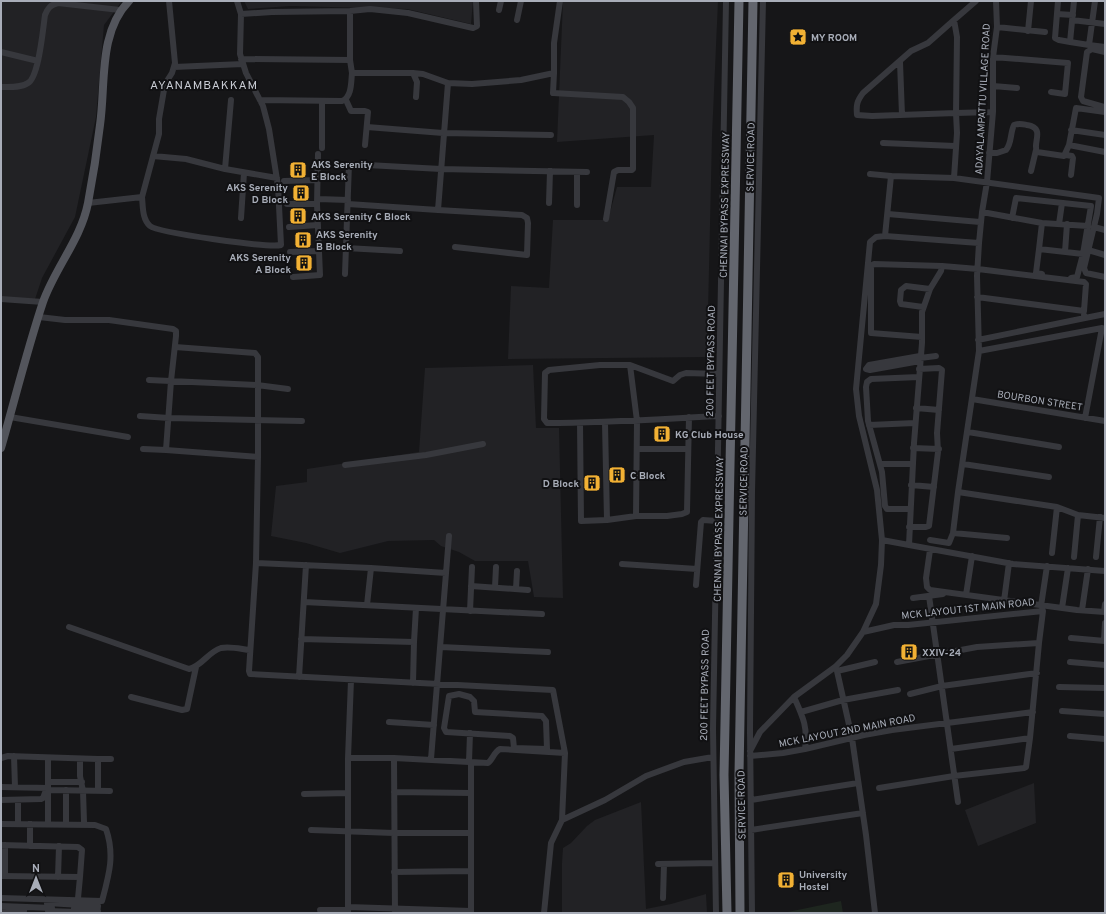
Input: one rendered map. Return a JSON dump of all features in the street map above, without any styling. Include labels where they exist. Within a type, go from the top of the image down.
[{"type":"highway","name":"CHENNAI BYPASS EXPRESSWAY","points":[[727,913],[724,767],[739,1]]},
{"type":"highway","points":[[740,913],[739,766],[753,1]]},
{"type":"main road","points":[[1,448],[30,341],[39,318],[43,302],[49,287],[74,243],[86,213],[100,124],[107,43],[120,10],[129,1]]},
{"type":"street","points":[[169,1],[174,45],[174,66],[165,84],[159,119],[159,134],[142,197],[146,221],[151,227],[162,230],[222,241],[280,246],[282,243],[277,178],[269,129],[263,106],[246,74],[242,62],[240,54],[241,14],[237,1]]},
{"type":"street","points":[[241,14],[350,11],[370,9],[408,12],[473,28],[477,26],[478,21],[476,1]]},
{"type":"street","points":[[498,10],[501,1]]},
{"type":"street","points":[[517,20],[521,1]]},
{"type":"street","points":[[560,1],[554,43],[553,93],[623,97],[633,108],[633,169],[617,170],[614,172],[606,219]]},
{"type":"street","name":"200 FEET BYPASS ROAD","points":[[716,913],[714,757],[726,1]]},
{"type":"street","name":"SERVICE ROAD","points":[[752,913],[750,754],[752,492],[763,1]]},
{"type":"street","points":[[976,1],[928,43],[911,51],[863,94],[856,105],[857,115],[872,116],[993,112]]},
{"type":"street","name":"ADAYALAMPATTU VILLAGE ROAD","points":[[953,534],[979,351],[977,297],[980,222],[987,182],[993,112],[993,57],[997,27],[996,1]]},
{"type":"street","points":[[1028,31],[1031,1]]},
{"type":"street","points":[[1058,1],[1055,38],[1070,42],[1105,47]]},
{"type":"street","points":[[1070,42],[1074,1]]},
{"type":"street","points":[[1089,45],[1095,1]]},
{"type":"street","points":[[1,87],[25,85],[31,82],[38,61],[45,15],[48,8],[53,4],[97,4],[120,10]]},
{"type":"street","points":[[346,100],[349,95],[352,73],[350,60],[350,11]]},
{"type":"street","points":[[1057,14],[1105,24]]},
{"type":"street","points":[[954,20],[957,37],[957,133],[954,178]]},
{"type":"street","points":[[997,27],[1045,32]]},
{"type":"street","points":[[1105,52],[1092,49],[1087,52],[1081,97],[1083,101],[1105,107]]},
{"type":"street","points":[[1,52],[38,61]]},
{"type":"street","points":[[993,57],[1068,63],[1065,94],[1050,92]]},
{"type":"street","points":[[174,66],[242,62],[350,60]]},
{"type":"street","points":[[900,62],[902,115]]},
{"type":"street","points":[[352,73],[413,73],[423,74],[448,83],[472,84],[520,80],[554,73]]},
{"type":"street","points":[[413,73],[417,82],[416,97]]},
{"type":"street","points":[[438,210],[448,83]]},
{"type":"street","points":[[993,86],[1017,88]]},
{"type":"street","points":[[225,169],[230,100]]},
{"type":"street","points":[[260,100],[346,100]]},
{"type":"street","points":[[346,100],[351,111],[368,112],[365,145]]},
{"type":"street","points":[[322,101],[322,148]]},
{"type":"street","points":[[1066,155],[1076,108],[1105,107]]},
{"type":"street","points":[[989,153],[997,153],[1006,150],[1010,144],[1012,128],[1014,125],[1018,124],[1032,126],[1036,129],[1038,138],[1031,171]]},
{"type":"street","points":[[367,127],[443,133],[551,135]]},
{"type":"street","points":[[1071,130],[1105,135]]},
{"type":"street","points":[[883,143],[955,146]]},
{"type":"street","points":[[1069,145],[1105,152]]},
{"type":"street","points":[[1036,150],[1044,154],[1066,155],[1073,158],[1071,175]]},
{"type":"street","points":[[293,277],[320,274],[318,251],[318,154]]},
{"type":"street","points":[[153,156],[186,159],[244,173],[277,178]]},
{"type":"street","points":[[346,274],[349,164],[441,169],[587,172]]},
{"type":"street","points":[[549,203],[550,171]]},
{"type":"street","points":[[577,172],[577,205]]},
{"type":"street","points":[[241,218],[244,173]]},
{"type":"street","points":[[870,174],[954,178],[1105,200]]},
{"type":"street","points":[[885,236],[891,176]]},
{"type":"street","points":[[284,181],[318,180]]},
{"type":"street","points":[[88,203],[142,197]]},
{"type":"street","points":[[1012,218],[1016,198],[1091,206],[1091,227],[1084,263],[1085,271],[1086,273],[1105,277]]},
{"type":"street","points":[[1091,227],[1097,214],[1099,198]]},
{"type":"street","points":[[288,204],[348,202],[438,210],[522,215],[527,218],[527,255],[455,247]]},
{"type":"street","points":[[1059,224],[1062,203]]},
{"type":"street","points":[[982,212],[1042,223],[1067,224],[1105,230]]},
{"type":"street","points":[[888,214],[980,222]]},
{"type":"street","points":[[1042,223],[1036,273],[1073,278],[1077,277],[1086,252]]},
{"type":"street","points":[[1065,252],[1067,224]]},
{"type":"street","points":[[289,227],[318,225]]},
{"type":"street","points":[[750,754],[760,732],[794,697],[836,669],[863,632],[876,604],[881,565],[882,540],[877,490],[857,402],[858,369],[870,242],[876,237],[885,236],[979,243]]},
{"type":"street","points":[[346,248],[400,250]]},
{"type":"street","points":[[1039,249],[1065,252],[1086,252],[1105,255]]},
{"type":"street","points":[[290,252],[318,251]]},
{"type":"street","points":[[922,337],[871,333],[871,266],[874,264],[978,268],[1084,282],[1086,284],[1084,311],[1085,318]]},
{"type":"street","points":[[909,545],[912,464],[923,307],[930,289],[941,271],[942,266]]},
{"type":"street","points":[[923,307],[901,304],[901,290],[906,286],[930,289]]},
{"type":"street","points":[[977,297],[1084,311]]},
{"type":"street","points":[[1,299],[43,302]]},
{"type":"street","points":[[978,340],[1105,314]]},
{"type":"street","points":[[39,318],[65,320],[109,320],[173,329],[176,331],[166,450]]},
{"type":"street","points":[[1058,324],[1061,335]]},
{"type":"street","points":[[979,351],[1102,328],[1085,418]]},
{"type":"street","points":[[1031,329],[1034,340]]},
{"type":"street","points":[[175,348],[255,353],[258,357],[256,563],[250,650],[250,674],[553,690],[565,753],[562,820],[551,844],[544,913]]},
{"type":"street","points":[[858,369],[866,368],[870,370],[920,358],[936,356]]},
{"type":"street","points":[[630,365],[637,421],[636,516]]},
{"type":"street","points":[[719,374],[686,373],[680,375],[673,381],[630,365],[549,370],[545,373],[545,422],[605,423],[719,416]]},
{"type":"street","points":[[909,527],[929,526],[939,449],[936,433],[942,370],[939,368],[919,368]]},
{"type":"street","points":[[910,509],[887,509],[885,506],[882,472],[869,425],[866,387],[868,380],[871,378],[919,377]]},
{"type":"street","points":[[149,380],[257,385],[288,389]]},
{"type":"street","name":"BOURBON STREET","points":[[972,399],[1105,421]]},
{"type":"street","points":[[916,408],[939,410]]},
{"type":"street","points":[[140,416],[302,421]]},
{"type":"street","points":[[10,417],[128,437]]},
{"type":"street","points":[[580,423],[581,521],[607,520],[636,516],[667,516],[685,514],[687,512],[689,417]]},
{"type":"street","points":[[605,423],[607,520]]},
{"type":"street","points":[[869,425],[915,424]]},
{"type":"street","points":[[968,432],[1059,447]]},
{"type":"street","points":[[345,465],[426,455],[483,444]]},
{"type":"street","points":[[913,448],[939,449]]},
{"type":"street","points":[[143,449],[258,457]]},
{"type":"street","points":[[637,449],[688,449]]},
{"type":"street","points":[[880,464],[912,464]]},
{"type":"street","points":[[963,464],[1049,477]]},
{"type":"street","points":[[911,485],[934,487]]},
{"type":"street","points":[[958,492],[1057,507],[1078,515],[1103,518],[1096,557]]},
{"type":"street","points":[[1052,553],[1057,507]]},
{"type":"street","points":[[1074,557],[1078,515]]},
{"type":"street","points":[[696,585],[702,522],[703,520],[717,522]]},
{"type":"street","points":[[930,540],[949,543],[953,534],[1007,538]]},
{"type":"street","points":[[431,759],[449,536]]},
{"type":"street","points":[[882,540],[930,550],[1009,563],[1105,571]]},
{"type":"street","points":[[930,550],[926,578],[928,588],[1004,601],[1104,612],[1105,604]]},
{"type":"street","points":[[966,595],[972,556]]},
{"type":"street","points":[[256,563],[446,573]]},
{"type":"street","points":[[1004,601],[1009,563]]},
{"type":"street","points":[[622,564],[697,569]]},
{"type":"street","points":[[298,677],[306,565]]},
{"type":"street","points":[[1041,606],[1047,566]]},
{"type":"street","points":[[470,611],[472,567]]},
{"type":"street","points":[[495,587],[496,567]]},
{"type":"street","points":[[367,605],[371,568]]},
{"type":"street","points":[[1062,608],[1068,568]]},
{"type":"street","points":[[1082,610],[1088,569]]},
{"type":"street","points":[[516,589],[517,571]]},
{"type":"street","points":[[471,586],[528,590]]},
{"type":"street","points":[[913,598],[944,594]]},
{"type":"street","points":[[929,596],[948,722],[958,802]]},
{"type":"street","points":[[304,602],[542,614]]},
{"type":"street","points":[[413,683],[416,608]]},
{"type":"street","name":"MCK LAYOUT 1ST MAIN ROAD","points":[[863,632],[894,625],[908,625],[1043,610],[1039,643]]},
{"type":"street","points":[[1071,638],[1104,640],[1105,623]]},
{"type":"street","points":[[68,627],[189,669],[196,667],[211,654],[220,649],[250,650]]},
{"type":"street","points":[[301,639],[414,642]]},
{"type":"street","points":[[879,788],[954,776],[1026,767],[1033,712],[1039,643],[977,646],[897,662]]},
{"type":"street","points":[[441,647],[548,652]]},
{"type":"street","points":[[836,669],[875,662]]},
{"type":"street","points":[[1070,662],[1105,665]]},
{"type":"street","points":[[131,697],[182,710],[187,709],[196,667]]},
{"type":"street","points":[[836,669],[852,738],[866,835],[875,913]]},
{"type":"street","points":[[910,694],[942,686],[1037,673]]},
{"type":"street","points":[[348,910],[348,758],[351,680]]},
{"type":"street","points":[[452,685],[452,695]]},
{"type":"street","points":[[1059,687],[1105,688]]},
{"type":"street","points":[[801,712],[843,700],[898,690]]},
{"type":"street","points":[[459,694],[470,697],[474,700],[475,712],[542,716],[546,721],[547,749],[514,748],[512,737],[510,736],[444,731],[449,696],[452,695],[459,694]]},
{"type":"street","points":[[794,697],[804,719],[807,735],[805,750]]},
{"type":"street","points":[[1062,711],[1105,714]]},
{"type":"street","name":"MCK LAYOUT 2ND MAIN ROAD","points":[[750,754],[783,753],[805,750],[870,734],[948,722],[1033,712]]},
{"type":"street","points":[[389,722],[434,725]]},
{"type":"street","points":[[320,910],[470,912],[470,733]]},
{"type":"street","points":[[1070,736],[1105,738]]},
{"type":"street","points":[[951,749],[1030,738]]},
{"type":"street","points":[[348,758],[431,759],[488,763],[496,751],[500,749],[565,753]]},
{"type":"street","points":[[14,756],[15,787]]},
{"type":"street","points":[[1,758],[14,756],[111,760]]},
{"type":"street","points":[[562,820],[605,800],[646,776],[684,762],[711,756],[714,757]]},
{"type":"street","points":[[1,787],[48,788],[48,758]]},
{"type":"street","points":[[394,758],[395,911]]},
{"type":"street","points":[[80,759],[84,822]]},
{"type":"street","points":[[98,759],[98,790]]},
{"type":"street","points":[[48,782],[82,782]]},
{"type":"street","points":[[751,800],[858,783]]},
{"type":"street","points":[[1,800],[41,799],[43,798],[45,791],[48,790],[110,791]]},
{"type":"street","points":[[48,790],[48,822]]},
{"type":"street","points":[[66,790],[66,822]]},
{"type":"street","points":[[394,792],[471,792]]},
{"type":"street","points":[[304,794],[348,793]]},
{"type":"street","points":[[18,800],[18,821]]},
{"type":"street","points":[[751,830],[863,814]]},
{"type":"street","points":[[1,821],[99,822]]},
{"type":"street","points":[[1,824],[95,825],[106,829],[111,842],[112,858],[102,901],[37,908]]},
{"type":"street","points":[[30,824],[30,846]]},
{"type":"street","points":[[311,830],[394,833],[471,833]]},
{"type":"street","points":[[78,904],[80,877],[82,850],[80,848],[75,846],[3,845],[3,876],[80,877]]},
{"type":"street","points":[[58,877],[59,846]]},
{"type":"street","points":[[663,898],[661,864],[715,863]]},
{"type":"street","points":[[394,872],[470,871]]},
{"type":"street","points":[[1,898],[98,906],[96,912],[1,906]]},
{"type":"street","points":[[1,902],[24,908]]},
{"type":"street","points":[[3,913],[4,910],[24,908]]},
{"type":"shaded area","points":[[1,1],[122,1],[104,25],[96,117],[75,217],[42,278],[35,299],[1,297]]},
{"type":"shaded area","points":[[244,1],[473,1],[471,24],[407,9],[291,6],[248,9]]},
{"type":"shaded area","points":[[563,1],[718,1],[712,136],[707,357],[508,359],[511,286],[549,288],[553,220],[608,220],[617,187],[651,187],[654,135],[557,142]]},
{"type":"shaded area","points":[[533,365],[536,428],[559,428],[563,598],[534,597],[528,561],[475,561],[459,552],[441,546],[434,540],[388,541],[340,553],[306,543],[271,536],[276,486],[307,482],[307,469],[419,452],[425,368]]},
{"type":"shaded area","points":[[1034,783],[1036,823],[978,846],[965,810]]},
{"type":"shaded area","points":[[641,802],[646,909],[671,904],[706,894],[707,913],[562,913],[563,848],[571,843],[587,826],[595,820]]},
{"type":"shaded area","points":[[841,901],[843,913],[783,913]]},
{"type":"place","name":"MY ROOM","points":[[798,37]]},
{"type":"place","name":"AKS Serenity E Block","points":[[298,170]]},
{"type":"place","name":"AKS Serenity D Block","points":[[301,193]]},
{"type":"place","name":"AKS Serenity C Block","points":[[298,216]]},
{"type":"place","name":"AKS Serenity B Block","points":[[303,240]]},
{"type":"place","name":"AKS Serenity A Block","points":[[304,263]]},
{"type":"place","name":"KG Club House","points":[[662,434]]},
{"type":"place","name":"C Block","points":[[617,475]]},
{"type":"place","name":"D Block","points":[[592,483]]},
{"type":"place","name":"XXIV-24","points":[[909,652]]},
{"type":"place","name":"University Hostel","points":[[786,880]]},
{"type":"district","name":"AYANAMBAKKAM","points":[[204,85]]}]
